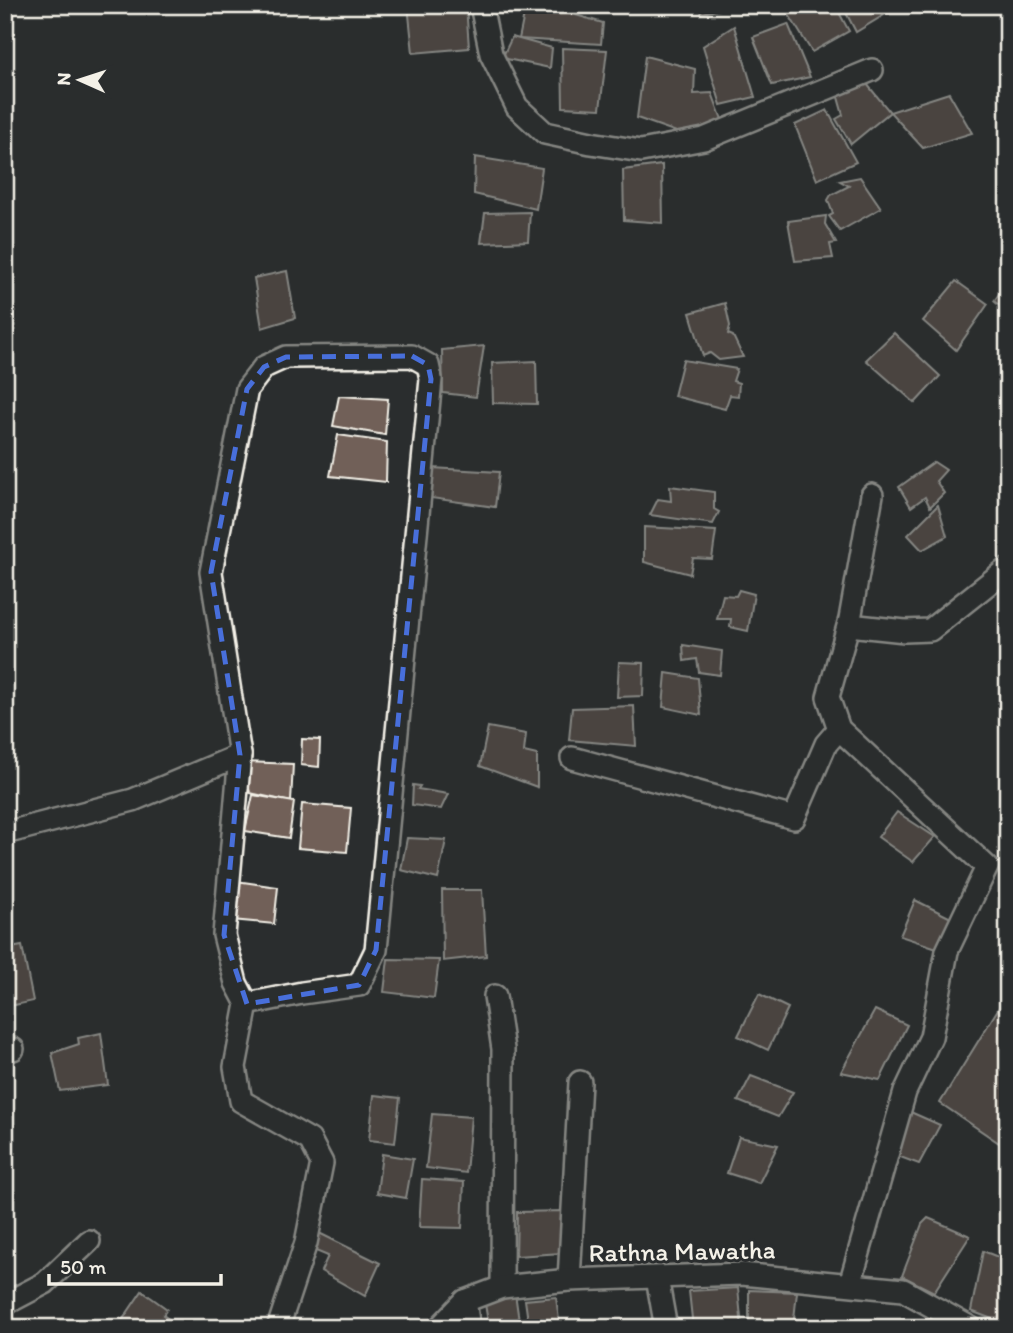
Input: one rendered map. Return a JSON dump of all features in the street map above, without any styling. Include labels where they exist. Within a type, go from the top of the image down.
[{"type":"street","points":[[481,5],[491,54],[517,107],[545,133],[591,143],[641,151],[704,139],[872,69]]},
{"type":"street","points":[[247,1004],[359,985],[376,950],[431,379],[428,366],[412,356],[286,357],[264,367],[247,388],[211,572],[240,755],[224,935],[236,983],[247,1004],[235,1067],[240,1101],[310,1140],[322,1163],[306,1243],[278,1328]]},
{"type":"street","points":[[850,1284],[905,1092],[931,1037],[947,951],[987,867],[839,729],[828,697],[849,625],[872,495]]},
{"type":"street","points":[[849,625],[905,631],[930,630],[1008,568]]},
{"type":"street","points":[[572,758],[794,818],[826,744],[839,729]]},
{"type":"street","points":[[5,833],[133,800],[240,755]]},
{"type":"street","points":[[495,996],[503,1049],[502,1287]]},
{"type":"street","points":[[569,1280],[580,1082]]},
{"type":"street","points":[[5,1304],[45,1283],[89,1241]]},
{"type":"street","name":"Rathna Mawatha","points":[[439,1328],[465,1301],[502,1287],[569,1280],[742,1274],[903,1290],[971,1328]]},
{"type":"street","points":[[657,1278],[666,1328]]},
{"type":"street","points":[[465,1301],[469,1328]]},
{"type":"highlighted area","points":[[412,356],[428,365],[431,379],[376,950],[359,985],[247,1004],[224,935],[240,755],[211,572],[247,389],[264,367],[286,357]]},
{"type":"building","points":[[408,5],[466,5],[469,48],[413,53]]},
{"type":"building","points":[[526,5],[542,5],[603,23],[601,44],[519,39]]},
{"type":"building","points":[[698,5],[735,5],[735,6],[702,13]]},
{"type":"building","points":[[835,5],[849,31],[812,52],[784,7]]},
{"type":"building","points":[[842,5],[875,5],[884,15],[856,32]]},
{"type":"building","points":[[788,24],[810,77],[772,85],[753,37]]},
{"type":"building","points":[[734,26],[755,97],[721,105],[703,46]]},
{"type":"building","points":[[512,37],[552,48],[550,68],[502,58]]},
{"type":"building","points":[[562,48],[607,50],[600,109],[563,107]]},
{"type":"building","points":[[645,56],[695,69],[694,94],[712,93],[723,122],[682,134],[637,118]]},
{"type":"building","points":[[862,78],[890,112],[851,144],[836,119],[843,115],[838,97]]},
{"type":"building","points":[[949,93],[972,133],[923,148],[890,112]]},
{"type":"building","points":[[827,110],[856,162],[817,180],[795,125]]},
{"type":"building","points":[[475,157],[542,168],[536,209],[474,194]]},
{"type":"building","points":[[662,165],[663,223],[624,220],[623,170]]},
{"type":"building","points":[[860,177],[881,208],[840,231],[829,216],[833,214],[828,200],[831,195],[849,186],[840,181]]},
{"type":"building","points":[[530,212],[528,241],[481,243],[485,213]]},
{"type":"building","points":[[826,216],[825,224],[836,243],[830,244],[833,258],[795,261],[788,221]]},
{"type":"building","points":[[287,271],[295,318],[262,328],[254,278]]},
{"type":"building","points":[[956,281],[988,304],[956,350],[923,321]]},
{"type":"building","points":[[1006,284],[1008,285],[1008,313],[994,301]]},
{"type":"building","points":[[725,303],[730,326],[728,334],[733,336],[743,357],[719,360],[710,353],[703,356],[690,313]]},
{"type":"building","points":[[894,333],[940,376],[915,403],[866,360]]},
{"type":"building","points":[[484,346],[476,397],[443,393],[442,350]]},
{"type":"building","points":[[683,360],[737,369],[733,381],[739,383],[738,396],[730,395],[725,409],[674,396]]},
{"type":"building","points":[[536,361],[537,404],[493,403],[492,363]]},
{"type":"building","points":[[339,396],[388,399],[385,435],[333,426]]},
{"type":"building","points":[[338,435],[387,442],[386,482],[330,476]]},
{"type":"building","points":[[934,462],[946,470],[936,481],[944,493],[930,507],[925,497],[911,507],[899,487]]},
{"type":"building","points":[[432,468],[499,472],[495,507],[431,498]]},
{"type":"building","points":[[670,486],[714,492],[714,509],[719,512],[713,524],[650,515],[658,499],[671,501]]},
{"type":"building","points":[[938,505],[947,536],[922,550],[908,535]]},
{"type":"building","points":[[644,527],[716,531],[712,559],[693,558],[690,574],[644,562]]},
{"type":"building","points":[[739,590],[754,594],[748,631],[730,627],[731,619],[717,619],[723,595],[736,596]]},
{"type":"building","points":[[683,645],[722,651],[720,675],[699,672],[697,659],[684,661]]},
{"type":"building","points":[[619,662],[644,663],[643,696],[617,697]]},
{"type":"building","points":[[666,673],[698,678],[701,715],[663,707]]},
{"type":"building","points":[[634,706],[636,746],[569,740],[572,708]]},
{"type":"building","points":[[488,727],[526,734],[524,752],[537,755],[537,787],[480,766]]},
{"type":"building","points":[[302,739],[320,740],[319,767],[301,765]]},
{"type":"building","points":[[243,762],[293,764],[291,802],[250,793]]},
{"type":"building","points":[[413,785],[420,786],[418,789],[448,794],[441,809],[412,805]]},
{"type":"building","points":[[253,795],[294,802],[289,838],[245,831]]},
{"type":"building","points":[[302,804],[351,808],[347,852],[298,848]]},
{"type":"building","points":[[897,812],[935,837],[913,862],[878,837]]},
{"type":"building","points":[[407,838],[446,840],[438,879],[401,870]]},
{"type":"building","points":[[236,881],[278,887],[274,924],[232,920]]},
{"type":"building","points":[[442,890],[482,890],[486,956],[443,961]]},
{"type":"building","points":[[915,900],[957,921],[943,950],[900,936]]},
{"type":"building","points":[[22,946],[33,1001],[10,1006],[5,984],[5,949]]},
{"type":"building","points":[[388,959],[439,960],[434,998],[384,992]]},
{"type":"building","points":[[1008,993],[1008,1149],[940,1103]]},
{"type":"building","points":[[759,994],[788,1008],[768,1050],[738,1036]]},
{"type":"building","points":[[875,1010],[907,1025],[880,1080],[841,1072]]},
{"type":"building","points":[[101,1033],[108,1085],[60,1091],[52,1053],[79,1044],[78,1038]]},
{"type":"building","points":[[751,1076],[793,1092],[778,1117],[738,1101]]},
{"type":"building","points":[[374,1095],[400,1098],[395,1143],[369,1140]]},
{"type":"building","points":[[906,1110],[940,1125],[919,1164],[892,1154]]},
{"type":"building","points":[[432,1114],[471,1117],[466,1173],[426,1168]]},
{"type":"building","points":[[739,1137],[778,1145],[759,1183],[727,1173]]},
{"type":"building","points":[[382,1154],[413,1159],[406,1198],[377,1193]]},
{"type":"building","points":[[422,1179],[464,1182],[462,1228],[419,1227]]},
{"type":"building","points":[[564,1211],[562,1253],[516,1256],[517,1212]]},
{"type":"building","points":[[928,1218],[970,1236],[934,1292],[902,1276],[922,1224]]},
{"type":"building","points":[[319,1233],[380,1263],[365,1296],[321,1271],[328,1256],[311,1249]]},
{"type":"building","points":[[983,1251],[1008,1261],[1008,1325],[971,1311]]},
{"type":"building","points":[[738,1288],[742,1328],[693,1328],[689,1291]]},
{"type":"building","points":[[749,1290],[797,1292],[793,1328],[749,1328]]},
{"type":"building","points":[[142,1291],[167,1309],[163,1315],[176,1324],[174,1328],[117,1328]]},
{"type":"building","points":[[515,1293],[520,1328],[489,1328],[484,1298]]},
{"type":"building","points":[[556,1297],[560,1328],[529,1328],[525,1300]]}]
